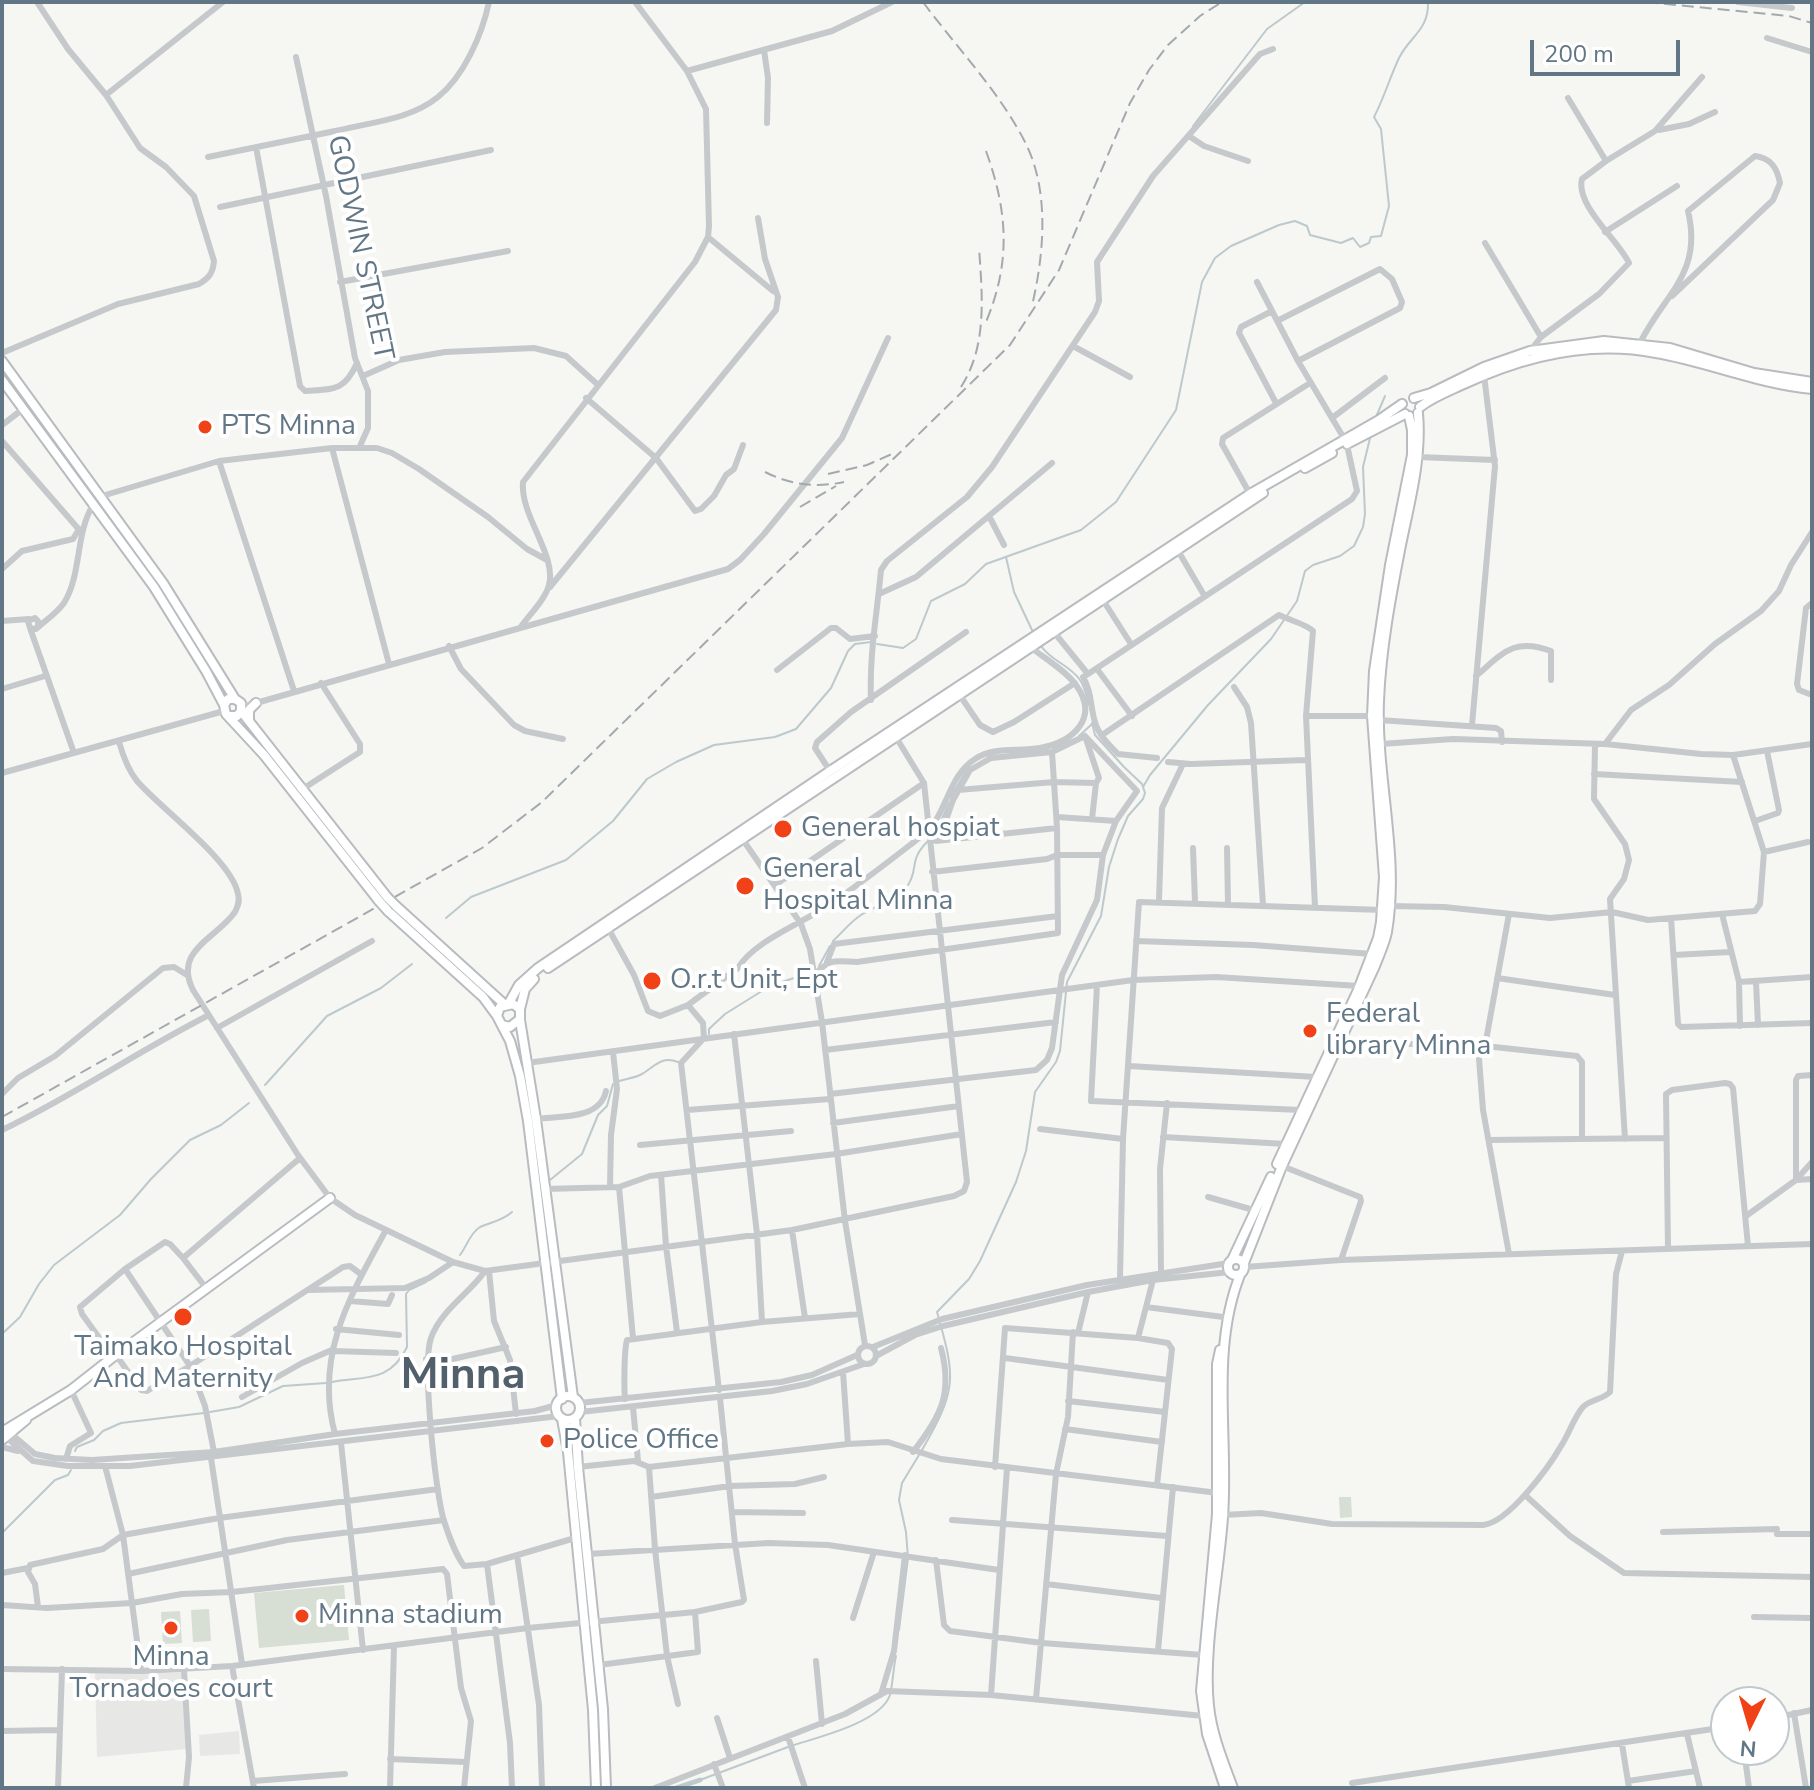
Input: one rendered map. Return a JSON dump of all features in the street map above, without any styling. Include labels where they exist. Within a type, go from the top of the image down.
[{"type":"main road","points":[[1373,427],[1408,397],[1431,393],[1484,367],[1530,351],[1586,343],[1640,343],[1767,376],[1812,382]]},
{"type":"main road","points":[[497,1016],[497,1011],[519,985],[538,968],[1250,494],[1373,427],[1413,412],[1511,363],[1580,350],[1654,352],[1765,383],[1812,389]]},
{"type":"main road","points":[[2,361],[170,594],[249,721],[383,899]]},
{"type":"main road","points":[[2,380],[176,621],[226,711],[383,899],[483,997],[502,1025],[520,1076],[545,1264],[559,1402],[568,1452],[593,1710],[596,1788]]},
{"type":"main road","points":[[1225,1788],[1203,1716],[1203,1655],[1218,1493],[1217,1364],[1223,1317],[1236,1268],[1257,1211],[1359,986],[1386,908],[1375,718],[1379,627],[1412,455],[1414,398]]},
{"type":"main road","points":[[1233,1788],[1216,1743],[1208,1693],[1223,1515],[1224,1344],[1236,1268],[1375,966],[1386,934],[1389,847],[1381,744],[1375,718],[1387,627],[1418,457],[1413,412],[1402,404]]},
{"type":"main road","points":[[606,1788],[599,1665],[578,1467],[577,1408],[520,1019],[525,989],[539,973],[830,771],[958,693],[1276,483],[1346,442]]},
{"type":"main road","points":[[226,711],[228,699],[235,699]]},
{"type":"main road","points":[[249,721],[249,710],[256,703]]},
{"type":"main road","points":[[226,711],[237,716],[242,709]]},
{"type":"main road","points":[[392,909],[506,1003],[520,1009]]},
{"type":"main road","points":[[502,1025],[510,1027],[520,1019]]},
{"type":"main road","points":[[5,1434],[71,1390],[330,1198]]},
{"type":"main road","points":[[559,1402],[577,1408]]},
{"type":"main road","points":[[561,1417],[577,1408]]},
{"type":"street","points":[[2,353],[118,304],[199,284],[213,270],[210,243],[194,196],[166,167],[140,148],[106,95],[68,49],[37,2]]},
{"type":"street","points":[[106,95],[223,2]]},
{"type":"street","points":[[208,157],[412,113],[449,87],[473,47],[489,2]]},
{"type":"street","points":[[548,590],[550,573],[547,560],[524,502],[523,482],[695,262],[708,237],[706,109],[687,71],[635,2]]},
{"type":"street","points":[[687,71],[832,31],[892,2]]},
{"type":"street","points":[[1738,2],[1792,8]]},
{"type":"street","points":[[1767,38],[1812,52]]},
{"type":"street","points":[[871,700],[871,648],[881,570],[887,561],[967,497],[992,467],[1095,312],[1099,301],[1097,262],[1153,176],[1260,54],[1273,49]]},
{"type":"street","points":[[764,50],[768,78],[767,123]]},
{"type":"street","name":"GODWIN STREET","points":[[296,57],[324,185],[340,282],[369,410],[368,428],[360,446]]},
{"type":"street","points":[[1530,351],[1541,337],[1574,314],[1629,263],[1605,232],[1581,190],[1582,179],[1668,120],[1702,77]]},
{"type":"street","points":[[1568,98],[1606,161]]},
{"type":"street","points":[[1655,131],[1689,124],[1715,112]]},
{"type":"street","points":[[1189,136],[1204,146],[1248,161]]},
{"type":"street","points":[[256,147],[300,386],[305,391],[339,387],[348,382],[357,363]]},
{"type":"street","points":[[220,207],[491,150]]},
{"type":"street","points":[[1640,343],[1672,296],[1688,262],[1691,223],[1688,211],[1755,156],[1764,157],[1773,164],[1780,183],[1773,200],[1672,296]]},
{"type":"street","points":[[1605,232],[1677,186]]},
{"type":"street","points":[[519,629],[776,310],[778,297],[765,259],[758,218]]},
{"type":"street","points":[[708,237],[768,285],[778,297]]},
{"type":"street","points":[[1485,243],[1541,337]]},
{"type":"street","points":[[340,282],[508,251]]},
{"type":"street","points":[[1277,321],[1380,269],[1393,282],[1402,302],[1400,308],[1298,361]]},
{"type":"street","points":[[1157,758],[1118,754],[1095,722],[1090,691],[1083,677],[1355,496],[1357,491],[1346,442],[1310,383],[1257,282]]},
{"type":"street","points":[[1272,311],[1241,327],[1239,333],[1276,403]]},
{"type":"street","points":[[242,709],[321,683],[735,565],[842,438],[888,338]]},
{"type":"street","points":[[1073,346],[1130,377]]},
{"type":"street","points":[[363,376],[399,360],[445,352],[534,348],[566,356],[597,384]]},
{"type":"street","points":[[1472,725],[1495,460],[1484,375]]},
{"type":"street","points":[[1332,418],[1385,378]]},
{"type":"street","points":[[1250,494],[1222,441],[1310,383]]},
{"type":"street","points":[[586,398],[656,458],[695,511],[699,511],[734,469],[743,445]]},
{"type":"street","points":[[2,425],[23,409]]},
{"type":"street","points":[[2,441],[81,531]]},
{"type":"street","points":[[102,496],[219,461],[360,446],[392,453],[547,560]]},
{"type":"street","points":[[332,448],[389,664]]},
{"type":"street","points":[[1418,457],[1495,460]]},
{"type":"street","points":[[219,461],[294,691]]},
{"type":"street","points":[[879,594],[916,577],[1052,463]]},
{"type":"street","points":[[2,621],[33,624],[59,609],[69,592],[81,531],[93,505]]},
{"type":"street","points":[[989,516],[1004,545]]},
{"type":"street","points":[[2,569],[22,551],[73,539],[81,531]]},
{"type":"street","points":[[1605,744],[1631,710],[1660,692],[1715,644],[1761,611],[1779,591],[1812,532]]},
{"type":"street","points":[[1177,549],[1204,595]]},
{"type":"street","points":[[1101,596],[1131,644]]},
{"type":"street","points":[[1812,603],[1806,608],[1797,684],[1799,690],[1812,695]]},
{"type":"street","points":[[1102,735],[1280,615],[1288,621],[1310,627],[1313,631],[1306,760],[1315,907]]},
{"type":"street","points":[[33,624],[45,676],[74,753]]},
{"type":"street","points":[[777,670],[831,628],[836,628],[848,639],[874,638]]},
{"type":"street","points":[[1053,631],[1088,674]]},
{"type":"street","points":[[830,771],[815,748],[817,742],[851,712],[966,632]]},
{"type":"street","points":[[449,646],[461,669],[514,725],[525,731],[563,739]]},
{"type":"street","points":[[608,928],[634,975],[648,1011],[660,1016],[688,1005],[738,968],[742,960],[755,950],[801,924],[928,831],[936,822],[956,778],[972,761],[994,751],[1052,745],[1081,727],[1085,718],[1075,683],[1029,646]]},
{"type":"street","points":[[1476,676],[1509,649],[1522,646],[1551,651],[1551,680]]},
{"type":"street","points":[[1097,669],[1132,716]]},
{"type":"street","points":[[2,689],[45,676]]},
{"type":"street","points":[[301,790],[360,752],[360,744],[321,683]]},
{"type":"street","points":[[958,693],[980,725],[993,732],[1075,683]]},
{"type":"street","points":[[1234,687],[1250,713],[1263,905]]},
{"type":"street","points":[[2,773],[226,711]]},
{"type":"street","points":[[1306,716],[1472,725],[1499,729],[1502,742]]},
{"type":"street","points":[[2,1094],[18,1078],[55,1056],[163,968],[174,967],[187,975],[300,1158],[330,1198],[355,1215],[453,1262],[487,1271],[545,1264],[792,1230],[954,1196],[964,1191],[967,1182],[924,783],[893,733]]},
{"type":"street","points":[[939,840],[958,790],[970,770],[991,758],[1052,752],[1085,736]]},
{"type":"street","points":[[1085,736],[1099,778],[1092,819]]},
{"type":"street","points":[[687,1110],[1036,1070],[1047,1060],[1052,1048],[1064,966],[1097,900],[1103,855],[1116,821],[1136,795],[1136,787],[1085,736]]},
{"type":"street","points":[[1381,744],[1444,739],[1605,744],[1733,755],[1812,744]]},
{"type":"street","points":[[119,742],[126,764],[138,782],[224,868],[238,890],[235,912],[192,954],[187,975]]},
{"type":"street","points":[[1595,744],[1596,806],[1628,852],[1628,871],[1610,899],[1625,1139]]},
{"type":"street","points":[[1755,821],[1778,812],[1775,781],[1767,751]]},
{"type":"street","points":[[827,962],[857,962],[1059,932],[1057,817],[1052,752]]},
{"type":"street","points":[[1120,1278],[1125,1101],[1138,904],[1141,901],[1315,907],[1444,907],[1550,918],[1612,912],[1643,919],[1755,911],[1759,909],[1764,852],[1733,755]]},
{"type":"street","points":[[1168,762],[1306,760]]},
{"type":"street","points":[[1159,901],[1162,808],[1183,764]]},
{"type":"street","points":[[1594,774],[1742,782]]},
{"type":"street","points":[[958,790],[1054,782],[1096,783]]},
{"type":"street","points":[[775,885],[924,783]]},
{"type":"street","points":[[1057,817],[1116,821]]},
{"type":"street","points":[[929,844],[939,840],[1057,828]]},
{"type":"street","points":[[740,836],[801,924],[810,949],[860,1314],[869,1346],[876,1356]]},
{"type":"street","points":[[1764,852],[1808,842]]},
{"type":"street","points":[[1193,848],[1195,902]]},
{"type":"street","points":[[1227,848],[1228,904]]},
{"type":"street","points":[[932,872],[1047,859],[1057,855],[1103,855]]},
{"type":"street","points":[[1509,914],[1482,1046],[1482,1100],[1509,1254]]},
{"type":"street","points":[[1722,914],[1739,982],[1740,1026]]},
{"type":"street","points":[[814,975],[827,962],[834,944],[1058,916]]},
{"type":"street","points":[[1671,918],[1678,1024],[1681,1027],[1812,1023]]},
{"type":"street","points":[[217,1028],[372,941]]},
{"type":"street","points":[[1136,941],[1253,945],[1372,954]]},
{"type":"street","points":[[1674,955],[1730,952]]},
{"type":"street","points":[[527,1063],[1133,980],[1216,977],[1359,986]]},
{"type":"street","points":[[1739,982],[1812,977]]},
{"type":"street","points":[[1497,978],[1615,995]]},
{"type":"street","points":[[1756,982],[1758,1025]]},
{"type":"street","points":[[1097,985],[1089,1097],[1094,1103],[1125,1101],[1301,1110]]},
{"type":"street","points":[[2,1669],[141,1671],[232,1666],[528,1628],[695,1612],[743,1601],[696,1171],[681,1062],[704,1038],[703,1023],[688,1005]]},
{"type":"street","points":[[2,1130],[36,1114],[129,1058],[209,1015]]},
{"type":"street","points":[[825,1050],[1056,1022]]},
{"type":"street","points":[[734,1034],[757,1234],[762,1322]]},
{"type":"street","points":[[1340,1042],[1482,1046],[1536,1050],[1581,1058],[1582,1139]]},
{"type":"street","points":[[610,1187],[616,1082],[613,1052]]},
{"type":"street","points":[[1129,1066],[1316,1077]]},
{"type":"street","points":[[1796,1180],[1796,1080],[1802,1075],[1812,1075]]},
{"type":"street","points":[[1668,1249],[1667,1092],[1730,1084],[1748,1246]]},
{"type":"street","points":[[536,1119],[590,1113],[605,1098],[606,1091]]},
{"type":"street","points":[[1161,1272],[1160,1169],[1167,1103]]},
{"type":"street","points":[[833,1123],[959,1106]]},
{"type":"street","points":[[1040,1129],[1123,1139]]},
{"type":"street","points":[[640,1145],[791,1131]]},
{"type":"street","points":[[545,1189],[619,1187],[637,1179],[661,1175],[836,1154],[962,1134]]},
{"type":"street","points":[[1163,1137],[1286,1144]]},
{"type":"street","points":[[1489,1140],[1666,1138]]},
{"type":"street","points":[[183,1258],[300,1158]]},
{"type":"street","points":[[1746,1216],[1796,1180],[1812,1162]]},
{"type":"street","points":[[1282,1166],[1360,1197],[1341,1260]]},
{"type":"street","points":[[661,1175],[677,1332]]},
{"type":"street","points":[[1796,1180],[1812,1179]]},
{"type":"street","points":[[619,1187],[633,1338]]},
{"type":"street","points":[[1208,1197],[1257,1211]]},
{"type":"street","points":[[335,1434],[327,1390],[336,1329],[386,1230]]},
{"type":"street","points":[[792,1230],[805,1318]]},
{"type":"street","points":[[206,1288],[183,1258],[165,1242],[125,1269],[80,1307],[82,1314],[144,1391],[190,1366],[343,1267],[350,1266],[362,1275]]},
{"type":"street","points":[[577,1408],[633,1407],[720,1394],[812,1375],[857,1355],[859,1349],[942,1322],[1120,1278],[1161,1272],[1341,1260],[1812,1244]]},
{"type":"street","points":[[1223,1515],[1261,1513],[1332,1524],[1488,1525],[1525,1495],[1561,1447],[1582,1408],[1604,1398],[1612,1389],[1615,1286],[1622,1251]]},
{"type":"street","points":[[307,1290],[405,1288],[429,1278],[453,1262]]},
{"type":"street","points":[[942,1322],[1153,1280],[1236,1268]]},
{"type":"street","points":[[125,1269],[190,1366],[205,1406],[242,1664]]},
{"type":"street","points":[[487,1271],[491,1307],[506,1347],[516,1414]]},
{"type":"street","points":[[464,1566],[444,1520],[438,1489],[426,1359],[440,1319],[487,1271]]},
{"type":"street","points":[[1138,1338],[1153,1280]]},
{"type":"street","points":[[1036,1699],[1056,1474],[1065,1429],[1070,1367],[1088,1292]]},
{"type":"street","points":[[350,1301],[388,1304],[392,1295]]},
{"type":"street","points":[[1146,1307],[1223,1317]]},
{"type":"street","points":[[625,1399],[625,1342],[633,1338],[860,1314]]},
{"type":"street","points":[[577,1408],[625,1399],[789,1388],[872,1363],[876,1356],[930,1326]]},
{"type":"street","points":[[995,1467],[1006,1328],[1138,1338],[1171,1346],[1157,1485]]},
{"type":"street","points":[[336,1329],[399,1335]]},
{"type":"street","points":[[426,1359],[448,1360],[506,1347]]},
{"type":"street","points":[[914,1452],[946,1394],[941,1348]]},
{"type":"street","points":[[242,1397],[302,1363],[334,1350],[396,1353]]},
{"type":"street","points":[[857,1355],[864,1364]]},
{"type":"street","points":[[1005,1358],[1168,1380]]},
{"type":"street","points":[[843,1372],[848,1444]]},
{"type":"street","points":[[66,1459],[70,1446],[91,1433],[71,1390]]},
{"type":"street","points":[[1068,1401],[1165,1412]]},
{"type":"street","points":[[5,1434],[30,1459],[46,1463],[104,1463],[341,1443],[539,1411],[559,1402]]},
{"type":"street","points":[[633,1407],[638,1461]]},
{"type":"street","points":[[212,1455],[335,1434],[561,1417]]},
{"type":"street","points":[[1065,1429],[1162,1442]]},
{"type":"street","points":[[5,1434],[35,1454],[104,1463]]},
{"type":"street","points":[[578,1467],[638,1461],[649,1467],[888,1442],[927,1456],[995,1467],[1218,1493]]},
{"type":"street","points":[[341,1443],[363,1650]]},
{"type":"street","points":[[2,1447],[19,1451]]},
{"type":"street","points":[[104,1463],[123,1535],[141,1671]]},
{"type":"street","points":[[649,1467],[667,1656],[678,1704]]},
{"type":"street","points":[[991,1695],[1007,1468]]},
{"type":"street","points":[[651,1497],[730,1486],[795,1484],[824,1477]]},
{"type":"street","points":[[1158,1651],[1173,1487]]},
{"type":"street","points":[[2,1573],[103,1549],[123,1535],[219,1518],[438,1489]]},
{"type":"street","points":[[1525,1495],[1570,1536],[1624,1573],[1812,1577]]},
{"type":"street","points":[[732,1512],[803,1513]]},
{"type":"street","points":[[128,1574],[287,1540],[444,1520]]},
{"type":"street","points":[[952,1520],[1167,1536]]},
{"type":"street","points":[[1663,1532],[1777,1531],[1812,1534]]},
{"type":"street","points":[[2,1605],[38,1607],[132,1603],[182,1594],[232,1592],[439,1569],[446,1571],[487,1564],[575,1538]]},
{"type":"street","points":[[588,1554],[735,1544],[828,1545],[999,1570]]},
{"type":"street","points":[[853,1618],[874,1552]]},
{"type":"street","points":[[517,1555],[539,1705],[542,1788]]},
{"type":"street","points":[[884,1692],[894,1651],[908,1556]]},
{"type":"street","points":[[936,1560],[946,1629],[1042,1643],[1203,1655]]},
{"type":"street","points":[[487,1564],[510,1743],[512,1788]]},
{"type":"street","points":[[28,1568],[35,1584],[38,1607]]},
{"type":"street","points":[[446,1571],[461,1688],[471,1721],[464,1788]]},
{"type":"street","points":[[1046,1584],[1161,1598]]},
{"type":"street","points":[[599,1665],[700,1650],[695,1612]]},
{"type":"street","points":[[1754,1617],[1812,1618]]},
{"type":"street","points":[[390,1788],[394,1646]]},
{"type":"street","points":[[816,1661],[822,1724]]},
{"type":"street","points":[[232,1666],[254,1785],[345,1774]]},
{"type":"street","points":[[58,1788],[62,1669]]},
{"type":"street","points":[[184,1670],[189,1757],[186,1788]]},
{"type":"street","points":[[655,1788],[716,1770],[730,1758],[789,1740],[884,1692],[991,1695],[1203,1716]]},
{"type":"street","points":[[1790,1714],[1812,1710]]},
{"type":"street","points":[[1794,1713],[1806,1788]]},
{"type":"street","points":[[717,1718],[730,1758]]},
{"type":"street","points":[[2,1731],[59,1730]]},
{"type":"street","points":[[1352,1783],[1710,1730]]},
{"type":"street","points":[[1687,1734],[1700,1788]]},
{"type":"street","points":[[789,1740],[805,1788]]},
{"type":"street","points":[[1622,1744],[1628,1784],[1696,1771]]},
{"type":"street","points":[[390,1759],[465,1762]]},
{"type":"street","points":[[1746,1766],[1749,1788]]},
{"type":"street","points":[[716,1770],[723,1788]]},
{"type":"shaded area","points":[[1339,1497],[1351,1497],[1352,1517],[1340,1518]]},
{"type":"shaded area","name":"Minna stadium","points":[[344,1585],[349,1640],[259,1648],[254,1593]]},
{"type":"shaded area","name":"Minna Tornadoes court","points":[[209,1609],[211,1641],[193,1642],[191,1610]]},
{"type":"shaded area","name":"Minna Tornadoes court","points":[[180,1611],[182,1643],[163,1644],[161,1612]]},
{"type":"shaded area","points":[[95,1672],[183,1672],[187,1749],[97,1757]]},
{"type":"shaded area","points":[[239,1731],[240,1754],[200,1756],[199,1735]]},
{"type":"waterway","points":[[1193,126],[1267,29],[1305,2]]},
{"type":"waterway","points":[[877,644],[903,648],[916,639],[931,601],[965,584],[986,564],[1081,530],[1116,502],[1176,410],[1202,282],[1215,258],[1231,246],[1295,221],[1307,226],[1310,235],[1341,243],[1353,238],[1360,247],[1369,243],[1371,237],[1381,236],[1389,206],[1381,129],[1374,117],[1403,50],[1422,26],[1428,2]]},
{"type":"waterway","points":[[1376,417],[1385,396]]},
{"type":"waterway","points":[[1143,787],[1208,705],[1271,639],[1297,601],[1305,571],[1340,556],[1354,546],[1365,514],[1363,467],[1371,434]]},
{"type":"waterway","points":[[1006,557],[1014,592],[1032,630]]},
{"type":"waterway","points":[[446,918],[471,897],[566,860],[613,821],[647,779],[676,762],[714,745],[775,737],[796,729],[831,688],[848,651],[855,644],[871,642]]},
{"type":"waterway","points":[[1041,646],[1076,675],[1089,705]]},
{"type":"waterway","points":[[922,1450],[942,1412],[950,1383],[948,1353],[937,1312],[969,1279],[980,1261],[1016,1182],[1026,1151],[1035,1092],[1060,1051],[1067,982],[1101,916],[1109,867],[1118,839],[1128,816],[1145,793],[1142,784],[1095,735],[1092,723]]},
{"type":"waterway","points":[[1079,736],[1092,724]]},
{"type":"waterway","points":[[951,797],[966,771]]},
{"type":"waterway","points":[[934,837],[949,803]]},
{"type":"waterway","points":[[833,941],[857,918],[904,890],[911,879],[918,853],[929,840]]},
{"type":"waterway","points":[[819,966],[830,946]]},
{"type":"waterway","points":[[265,1085],[327,1016],[381,988],[412,964]]},
{"type":"waterway","points":[[709,1034],[709,1029],[725,1014],[770,986],[809,973]]},
{"type":"waterway","points":[[619,1081],[640,1075],[662,1061],[678,1062]]},
{"type":"waterway","points":[[550,1180],[582,1154],[598,1115],[607,1106],[613,1084]]},
{"type":"waterway","points":[[2,1334],[20,1317],[54,1265],[120,1215],[190,1140],[221,1125],[249,1103]]},
{"type":"waterway","points":[[460,1255],[480,1227],[512,1212]]},
{"type":"waterway","points":[[332,1382],[375,1376],[393,1367],[407,1347],[406,1294],[426,1282]]},
{"type":"waterway","points":[[210,1412],[239,1407],[283,1386],[326,1383]]},
{"type":"waterway","points":[[75,1451],[103,1431],[121,1423],[204,1413]]},
{"type":"waterway","points":[[899,1630],[908,1558],[899,1500],[902,1483],[919,1455]]},
{"type":"waterway","points":[[2,1533],[55,1480],[68,1475],[71,1470]]},
{"type":"waterway","points":[[794,1745],[833,1733],[875,1713],[890,1695],[896,1656]]},
{"type":"waterway","points":[[700,1780],[788,1747]]},
{"type":"waterway","points":[[676,1788],[700,1780]]},
{"type":"railway","points":[[923,2],[1003,105],[1033,161],[1041,202],[1042,244],[1032,306]]},
{"type":"railway","points":[[2,1117],[482,848],[542,802],[1010,345],[1059,270],[1130,103],[1149,70],[1168,45],[1200,16],[1222,2]]},
{"type":"railway","points":[[1646,2],[1789,16],[1812,23]]},
{"type":"railway","points":[[986,151],[999,195],[1004,237],[1000,279],[986,322]]},
{"type":"railway","points":[[961,387],[970,371],[979,337],[982,301],[979,247]]},
{"type":"railway","points":[[828,474],[867,465],[892,454]]},
{"type":"railway","points":[[765,472],[803,484],[844,482]]},
{"type":"railway","points":[[800,507],[836,486]]},
{"type":"place","name":"PTS Minna","points":[[205,427]]},
{"type":"place","name":"General hospiat","points":[[783,829]]},
{"type":"place","name":"General Hospital Minna","points":[[745,886]]},
{"type":"place","name":"O.r.t Unit, Ept","points":[[652,981]]},
{"type":"place","name":"Federal library Minna","points":[[1310,1031]]},
{"type":"place","name":"Taimako Hospital And Maternity","points":[[183,1317]]},
{"type":"place","name":"Police Office","points":[[547,1441]]},
{"type":"place","name":"Minna stadium","points":[[302,1616]]},
{"type":"place","name":"Minna Tornadoes court","points":[[171,1628]]},
{"type":"district","name":"Minna","points":[[463,1377]]}]
